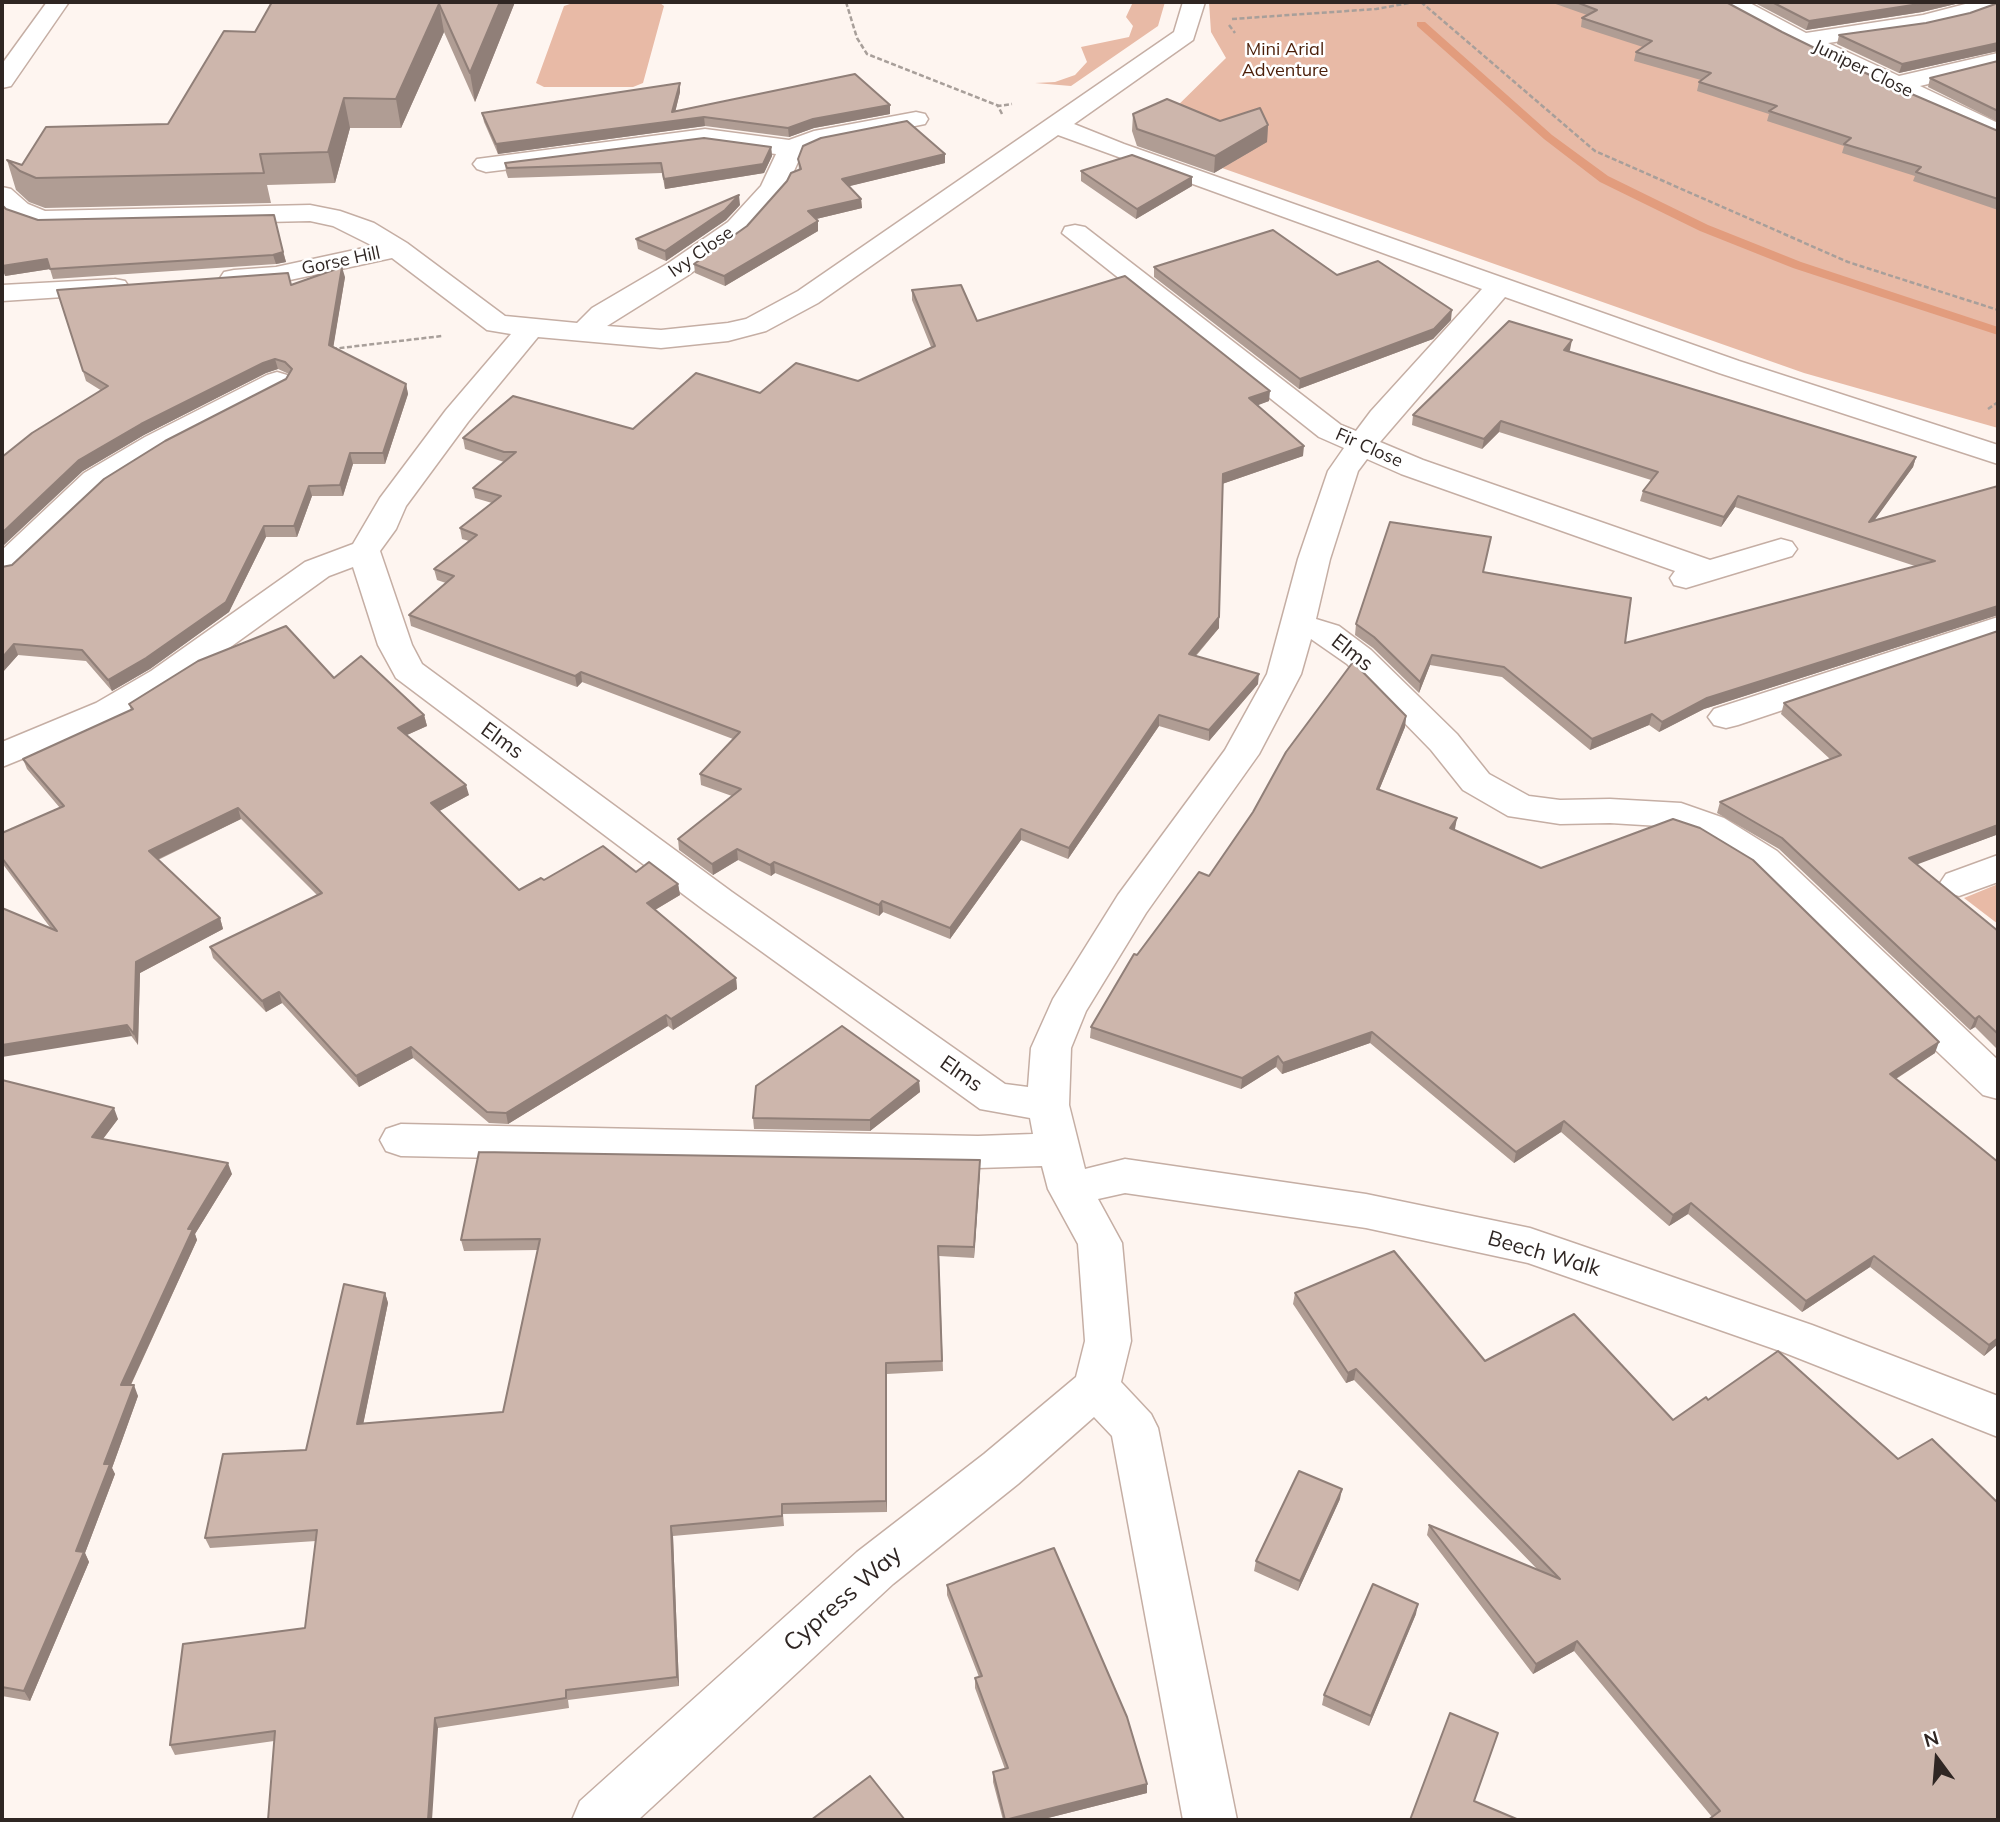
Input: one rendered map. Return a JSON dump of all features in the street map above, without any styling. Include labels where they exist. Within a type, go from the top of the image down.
[{"type":"lane","points":[[2,81],[58,2]]},
{"type":"lane","points":[[397,249],[497,324],[661,339],[728,332],[756,326],[808,297],[1185,35],[1194,2]]},
{"type":"lane","name":"Juniper Close","points":[[1731,2],[1894,85],[1998,132]]},
{"type":"lane","points":[[1805,40],[1923,22],[1967,12],[1993,2]]},
{"type":"lane","points":[[1894,85],[1998,60]]},
{"type":"lane","points":[[486,164],[705,137],[790,148],[814,139],[916,119]]},
{"type":"lane","points":[[1056,125],[1115,149],[1729,367],[1998,456]]},
{"type":"lane","name":"Ivy Close","points":[[584,333],[602,314],[677,270],[737,228],[773,189],[790,148]]},
{"type":"lane","name":"Gorse Hill","points":[[2,195],[19,210],[42,219],[310,213],[340,219],[365,229],[397,249]]},
{"type":"lane","name":"Fir Close","points":[[1075,233],[1330,431],[1362,447],[1676,561],[1712,570]]},
{"type":"lane","name":"Gorse Hill","points":[[214,280],[276,275],[397,249]]},
{"type":"lane","points":[[2,293],[138,285]]},
{"type":"lane","points":[[1210,1820],[1134,1428],[1096,1387],[1108,1341],[1100,1243],[1064,1169],[1048,1105],[1051,1048],[1067,1009],[1132,904],[1241,754],[1284,674],[1314,559],[1343,471],[1382,417],[1499,286]]},
{"type":"lane","points":[[2,755],[108,711],[163,679],[317,569],[363,551],[380,529],[391,505],[440,438],[531,328]]},
{"type":"lane","points":[[2,567],[95,480],[156,443],[277,381]]},
{"type":"lane","points":[[1680,579],[1781,549]]},
{"type":"lane","name":"Elms","points":[[363,551],[395,645],[408,670],[437,694],[718,901],[995,1098],[1048,1105]]},
{"type":"lane","name":"Elms","points":[[1298,624],[1327,633],[1359,657],[1444,742],[1476,782],[1521,807],[1560,812],[1610,811],[1681,816],[1711,827],[1764,860],[1857,952],[1998,1084]]},
{"type":"lane","points":[[1726,717],[1998,627]]},
{"type":"lane","points":[[1959,883],[1998,868]]},
{"type":"lane","name":"Beech Walk","points":[[401,1140],[965,1151],[1064,1169],[1366,1211],[1530,1246],[1796,1338],[1998,1417]]},
{"type":"lane","name":"Cypress Way","points":[[599,1820],[876,1568],[1001,1469],[1096,1387]]},
{"type":"path","points":[[846,2],[858,38],[867,54],[986,101],[1056,125]]},
{"type":"path","points":[[1228,19],[1376,9],[1415,2]]},
{"type":"path","points":[[1421,2],[1595,151],[1849,262],[1998,310]]},
{"type":"path","points":[[277,381],[333,348],[468,333],[497,324]]},
{"type":"green space","points":[[576,2],[660,3],[664,6],[643,83],[633,87],[544,87],[536,83],[564,6]]},
{"type":"green space","points":[[1133,2],[1165,2],[1158,26],[1071,86],[1035,83],[1055,82],[1075,75],[1087,62],[1081,47],[1129,37],[1133,26],[1126,17]]},
{"type":"green space","name":"Mini Arial Adventure","points":[[1209,2],[1717,2],[1998,155],[1998,428],[1804,373],[1222,168],[1244,155],[1167,116],[1226,58],[1211,32]]},
{"type":"green space","points":[[1998,884],[1998,924],[1964,898]]},
{"type":"building","points":[[272,2],[500,2],[470,73],[439,4],[396,99],[344,98],[328,152],[260,154],[264,173],[36,178],[20,171],[7,160],[22,165],[46,127],[168,124],[224,31],[255,32]]},
{"type":"building","points":[[1576,2],[1726,2],[1886,83],[1998,131],[1998,199],[1916,172],[1921,167],[1844,144],[1851,138],[1769,111],[1777,106],[1699,82],[1711,73],[1636,52],[1652,41],[1582,18],[1597,10]]},
{"type":"building","points":[[1772,2],[1932,2],[1809,21]]},
{"type":"building","points":[[1998,3],[1998,43],[1902,64],[1839,35],[1926,23],[1970,13]]},
{"type":"building","points":[[1998,61],[1998,111],[1930,78]]},
{"type":"building","points":[[855,74],[890,105],[813,119],[788,128],[704,117],[496,144],[482,113],[680,83],[672,112]]},
{"type":"building","points":[[1167,99],[1220,121],[1260,108],[1268,125],[1215,156],[1137,129],[1133,114]]},
{"type":"building","points":[[907,121],[945,154],[842,179],[861,199],[808,211],[818,221],[724,276],[694,264],[747,226],[791,173],[801,169],[798,159],[803,146],[821,138]]},
{"type":"building","points":[[704,138],[771,147],[763,164],[664,179],[661,163],[507,168],[505,163]]},
{"type":"building","points":[[1132,155],[1192,177],[1137,209],[1081,171]]},
{"type":"building","points":[[739,195],[725,210],[665,251],[636,239]]},
{"type":"building","points":[[2,205],[6,209],[38,220],[274,215],[283,252],[273,255],[50,269],[47,259],[2,266]]},
{"type":"building","points":[[1273,230],[1337,275],[1378,261],[1452,310],[1434,329],[1300,379],[1154,267]]},
{"type":"building","points":[[342,267],[329,345],[406,384],[383,453],[350,453],[340,485],[309,486],[294,526],[264,526],[226,602],[146,658],[108,680],[82,650],[14,644],[2,658],[2,567],[12,565],[104,479],[165,441],[286,379],[292,369],[285,362],[275,359],[263,363],[141,424],[79,460],[2,533],[2,457],[32,433],[108,386],[83,371],[57,290],[288,273],[291,285]]},
{"type":"building","points":[[1125,276],[1270,391],[1249,398],[1304,446],[1223,474],[1219,617],[1189,654],[1259,674],[1209,730],[1159,715],[1069,848],[1021,829],[950,928],[882,901],[879,905],[774,862],[770,865],[737,849],[712,864],[678,839],[741,789],[700,774],[740,732],[581,672],[575,676],[409,615],[454,576],[434,569],[477,535],[460,528],[501,496],[473,488],[516,452],[504,452],[463,438],[513,396],[633,429],[696,373],[760,393],[796,363],[858,381],[935,346],[912,290],[961,285],[977,321]]},
{"type":"building","points":[[1509,321],[1572,340],[1564,350],[1916,457],[1869,522],[1998,486],[1998,606],[1707,698],[1662,722],[1652,714],[1592,739],[1504,667],[1432,655],[1420,682],[1374,637],[1356,624],[1390,522],[1491,537],[1483,572],[1631,598],[1625,643],[1935,561],[1738,496],[1724,517],[1643,491],[1658,472],[1501,421],[1484,439],[1413,415]]},
{"type":"building","points":[[286,626],[334,678],[361,656],[424,715],[398,728],[466,785],[431,803],[519,890],[541,878],[544,880],[603,846],[636,872],[649,862],[678,884],[647,903],[736,978],[671,1019],[666,1015],[506,1113],[487,1112],[411,1047],[356,1076],[279,992],[262,1001],[210,947],[322,893],[238,808],[149,851],[220,918],[136,962],[134,1034],[127,1025],[2,1045],[2,908],[57,931],[2,858],[2,833],[64,806],[23,759],[133,709],[129,704],[198,661]]},
{"type":"building","points":[[1998,631],[1998,825],[1909,858],[1998,931],[1998,1034],[1979,1016],[1975,1019],[1782,838],[1720,802],[1841,755],[1784,703]]},
{"type":"building","points":[[1353,662],[1406,716],[1377,789],[1457,818],[1450,828],[1541,868],[1673,819],[1700,828],[1753,860],[1939,1042],[1890,1074],[1998,1162],[1998,1338],[1989,1345],[1874,1256],[1806,1301],[1691,1203],[1673,1215],[1564,1121],[1516,1152],[1372,1032],[1283,1063],[1278,1056],[1242,1078],[1091,1027],[1134,954],[1137,955],[1199,872],[1209,876],[1253,812],[1286,752]]},
{"type":"building","points":[[842,1026],[919,1081],[870,1120],[753,1118],[756,1086]]},
{"type":"building","points":[[2,1080],[114,1108],[92,1137],[228,1163],[188,1229],[193,1229],[121,1385],[134,1385],[104,1464],[110,1464],[76,1551],[84,1552],[24,1691],[2,1687]]},
{"type":"building","points":[[479,1152],[980,1160],[974,1247],[938,1246],[942,1361],[886,1363],[886,1501],[782,1504],[782,1516],[671,1526],[677,1677],[566,1690],[566,1698],[435,1718],[428,1820],[268,1820],[275,1731],[170,1745],[183,1644],[305,1628],[317,1530],[205,1538],[223,1454],[306,1450],[344,1284],[385,1293],[357,1424],[503,1412],[540,1239],[461,1240]]},
{"type":"building","points":[[1394,1251],[1485,1361],[1574,1314],[1673,1420],[1706,1397],[1708,1400],[1778,1351],[1898,1459],[1932,1439],[1998,1503],[1998,1820],[1708,1820],[1720,1811],[1577,1641],[1536,1664],[1429,1525],[1560,1579],[1356,1369],[1348,1373],[1295,1293]]},
{"type":"building","points":[[1299,1471],[1342,1489],[1300,1581],[1256,1561]]},
{"type":"building","points":[[1054,1548],[1127,1717],[1147,1784],[1005,1820],[993,1772],[1008,1768],[975,1678],[982,1676],[947,1585]]},
{"type":"building","points":[[1373,1584],[1418,1604],[1371,1716],[1324,1695]]},
{"type":"building","points":[[1450,1713],[1498,1733],[1474,1801],[1519,1820],[1410,1820]]},
{"type":"building","points":[[870,1776],[905,1820],[811,1820]]},
{"type":"waterway","points":[[1421,24],[1548,137],[1604,179],[1704,228],[1797,265],[1998,331]]}]
